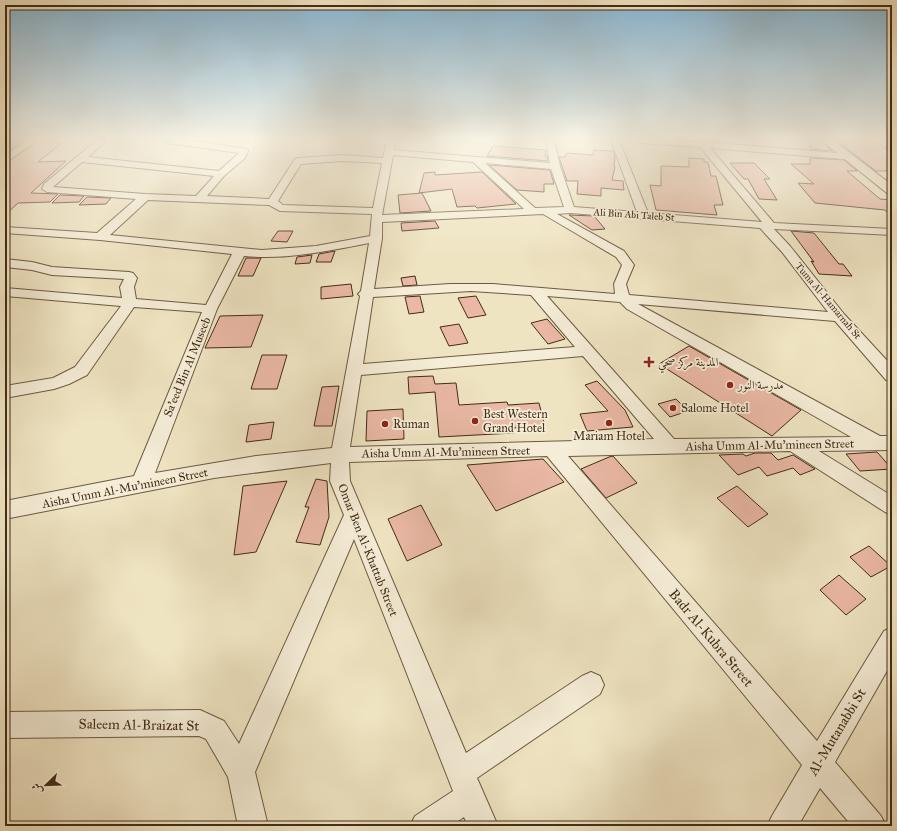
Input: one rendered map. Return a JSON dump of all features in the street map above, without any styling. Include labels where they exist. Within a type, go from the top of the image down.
[{"type":"main road","points":[[887,184],[892,192]]},
{"type":"street","name":"Ali Bin Abi Taleb St","points":[[57,179],[48,186],[47,189],[145,197],[272,202],[280,208],[377,215],[532,211],[546,212],[570,210],[768,226],[892,232]]},
{"type":"street","points":[[199,199],[217,179]]},
{"type":"street","points":[[272,202],[287,179]]},
{"type":"street","name":"Omar Ben Al-Khattab Street","points":[[384,179],[377,215],[376,238],[365,294],[340,455],[340,480],[353,517],[484,826]]},
{"type":"street","points":[[498,179],[532,211]]},
{"type":"street","points":[[559,179],[570,210]]},
{"type":"street","points":[[630,179],[644,216]]},
{"type":"street","name":"Tuma Al-Hamarnah St","points":[[729,179],[839,317],[889,370]]},
{"type":"street","points":[[100,237],[145,197]]},
{"type":"street","points":[[546,212],[620,254],[628,265],[620,284],[623,298],[632,306],[885,443]]},
{"type":"street","points":[[5,230],[100,237],[262,254],[286,253],[344,245],[376,238]]},
{"type":"street","name":"Sa'eed Bin Al Museeb","points":[[141,483],[210,309],[239,252]]},
{"type":"street","points":[[5,263],[32,266],[52,271],[129,276],[131,278],[127,287],[130,303],[81,371],[71,378],[54,383],[5,392]]},
{"type":"street","points":[[365,294],[480,286],[507,287],[535,291],[839,317]]},
{"type":"street","points":[[535,291],[670,446]]},
{"type":"street","points":[[5,292],[210,309]]},
{"type":"street","points":[[353,370],[587,351]]},
{"type":"street","name":"Aisha Umm Al-Mu'mineen Street","points":[[5,510],[141,483],[297,458],[340,455],[670,446],[885,443]]},
{"type":"street","points":[[793,444],[892,506]]},
{"type":"street","name":"Badr Al-Kubra Street","points":[[552,450],[871,826]]},
{"type":"street","points":[[241,772],[353,517]]},
{"type":"street","name":"Al-Mutanabbi St","points":[[782,826],[892,639]]},
{"type":"street","points":[[425,826],[466,785],[591,685]]},
{"type":"street","name":"Saleem Al-Braizat St","points":[[5,725],[200,723],[215,730],[241,772],[253,826]]},
{"type":"building","points":[[5,179],[47,179],[31,193],[58,194],[50,202],[18,203],[5,215]]},
{"type":"building","points":[[423,179],[489,179],[516,204],[477,208],[475,206],[457,207],[452,189],[419,193]]},
{"type":"building","points":[[504,179],[553,179],[554,184],[544,184],[544,192],[517,190]]},
{"type":"building","points":[[566,179],[612,179],[612,180],[623,181],[624,190],[601,188],[601,196],[577,194],[578,181],[567,181]]},
{"type":"building","points":[[661,179],[717,179],[723,205],[714,205],[717,215],[656,210],[650,185],[661,186]]},
{"type":"building","points":[[744,179],[770,179],[764,179],[777,200],[759,199],[748,179]]},
{"type":"building","points":[[808,179],[856,179],[880,199],[892,200],[892,217],[885,210],[815,203],[798,183],[814,184]]},
{"type":"building","points":[[422,193],[431,211],[400,213],[398,195]]},
{"type":"building","points":[[60,195],[84,196],[79,202],[52,203]]},
{"type":"building","points":[[87,197],[111,198],[106,204],[79,205]]},
{"type":"building","points":[[569,215],[594,216],[605,229],[592,230]]},
{"type":"building","points":[[435,221],[439,228],[402,231],[401,223]]},
{"type":"building","points":[[278,231],[293,231],[287,242],[271,241]]},
{"type":"building","points":[[791,231],[814,233],[839,264],[843,264],[852,276],[819,274],[811,261],[814,262]]},
{"type":"building","points":[[335,251],[331,262],[316,262],[319,254]]},
{"type":"building","points":[[312,255],[310,263],[295,264],[297,257]]},
{"type":"building","points":[[246,258],[261,258],[253,276],[238,276]]},
{"type":"building","points":[[415,276],[417,285],[403,286],[401,278]]},
{"type":"building","points":[[351,284],[353,296],[321,299],[321,287]]},
{"type":"building","points":[[420,296],[424,312],[409,314],[405,297]]},
{"type":"building","points":[[476,296],[486,315],[468,318],[458,298]]},
{"type":"building","points":[[263,315],[251,347],[205,348],[220,316]]},
{"type":"building","points":[[547,319],[565,339],[548,344],[531,323]]},
{"type":"building","points":[[459,324],[468,343],[449,346],[440,327]]},
{"type":"building","name":"مدرسة النور","points":[[689,346],[801,410],[772,436],[659,364]]},
{"type":"building","points":[[262,355],[287,355],[277,389],[251,389]]},
{"type":"building","name":"Best Western Grand Hotel","points":[[433,376],[435,384],[456,383],[459,405],[507,402],[508,405],[539,403],[545,426],[513,428],[514,433],[439,437],[435,392],[409,394],[408,377]]},
{"type":"building","points":[[597,381],[625,410],[633,427],[587,431],[580,414],[608,411],[585,385]]},
{"type":"building","points":[[339,386],[332,426],[314,426],[322,387]]},
{"type":"building","name":"Salome Hotel","points":[[676,399],[688,411],[670,417],[658,404]]},
{"type":"building","points":[[403,409],[404,439],[366,441],[367,411]]},
{"type":"building","points":[[274,422],[271,439],[246,442],[249,425]]},
{"type":"building","points":[[877,452],[892,469],[860,471],[846,454]]},
{"type":"building","points":[[755,453],[771,453],[778,460],[793,455],[815,469],[800,475],[793,468],[767,476],[759,467],[738,475],[719,455],[743,454],[746,456]]},
{"type":"building","points":[[613,456],[637,483],[606,498],[581,469]]},
{"type":"building","points":[[543,459],[564,482],[496,511],[467,465]]},
{"type":"building","points":[[316,479],[327,481],[329,517],[320,545],[296,542],[309,507],[305,507]]},
{"type":"building","points":[[287,481],[256,552],[234,555],[243,486]]},
{"type":"building","points":[[737,486],[768,514],[748,527],[717,498]]},
{"type":"building","points":[[421,505],[442,545],[407,561],[388,519]]},
{"type":"building","points":[[869,546],[891,566],[871,577],[850,557]]},
{"type":"building","points":[[839,575],[866,599],[846,615],[820,590]]},
{"type":"place","name":"المدينة مركز صحي","points":[[649,362]]},
{"type":"place","name":"مدرسة النور","points":[[730,385]]},
{"type":"place","name":"Salome Hotel","points":[[673,408]]},
{"type":"place","name":"Best Western Grand Hotel","points":[[475,421]]},
{"type":"place","name":"Mariam Hotel","points":[[609,423]]},
{"type":"place","name":"Ruman","points":[[385,424]]}]
